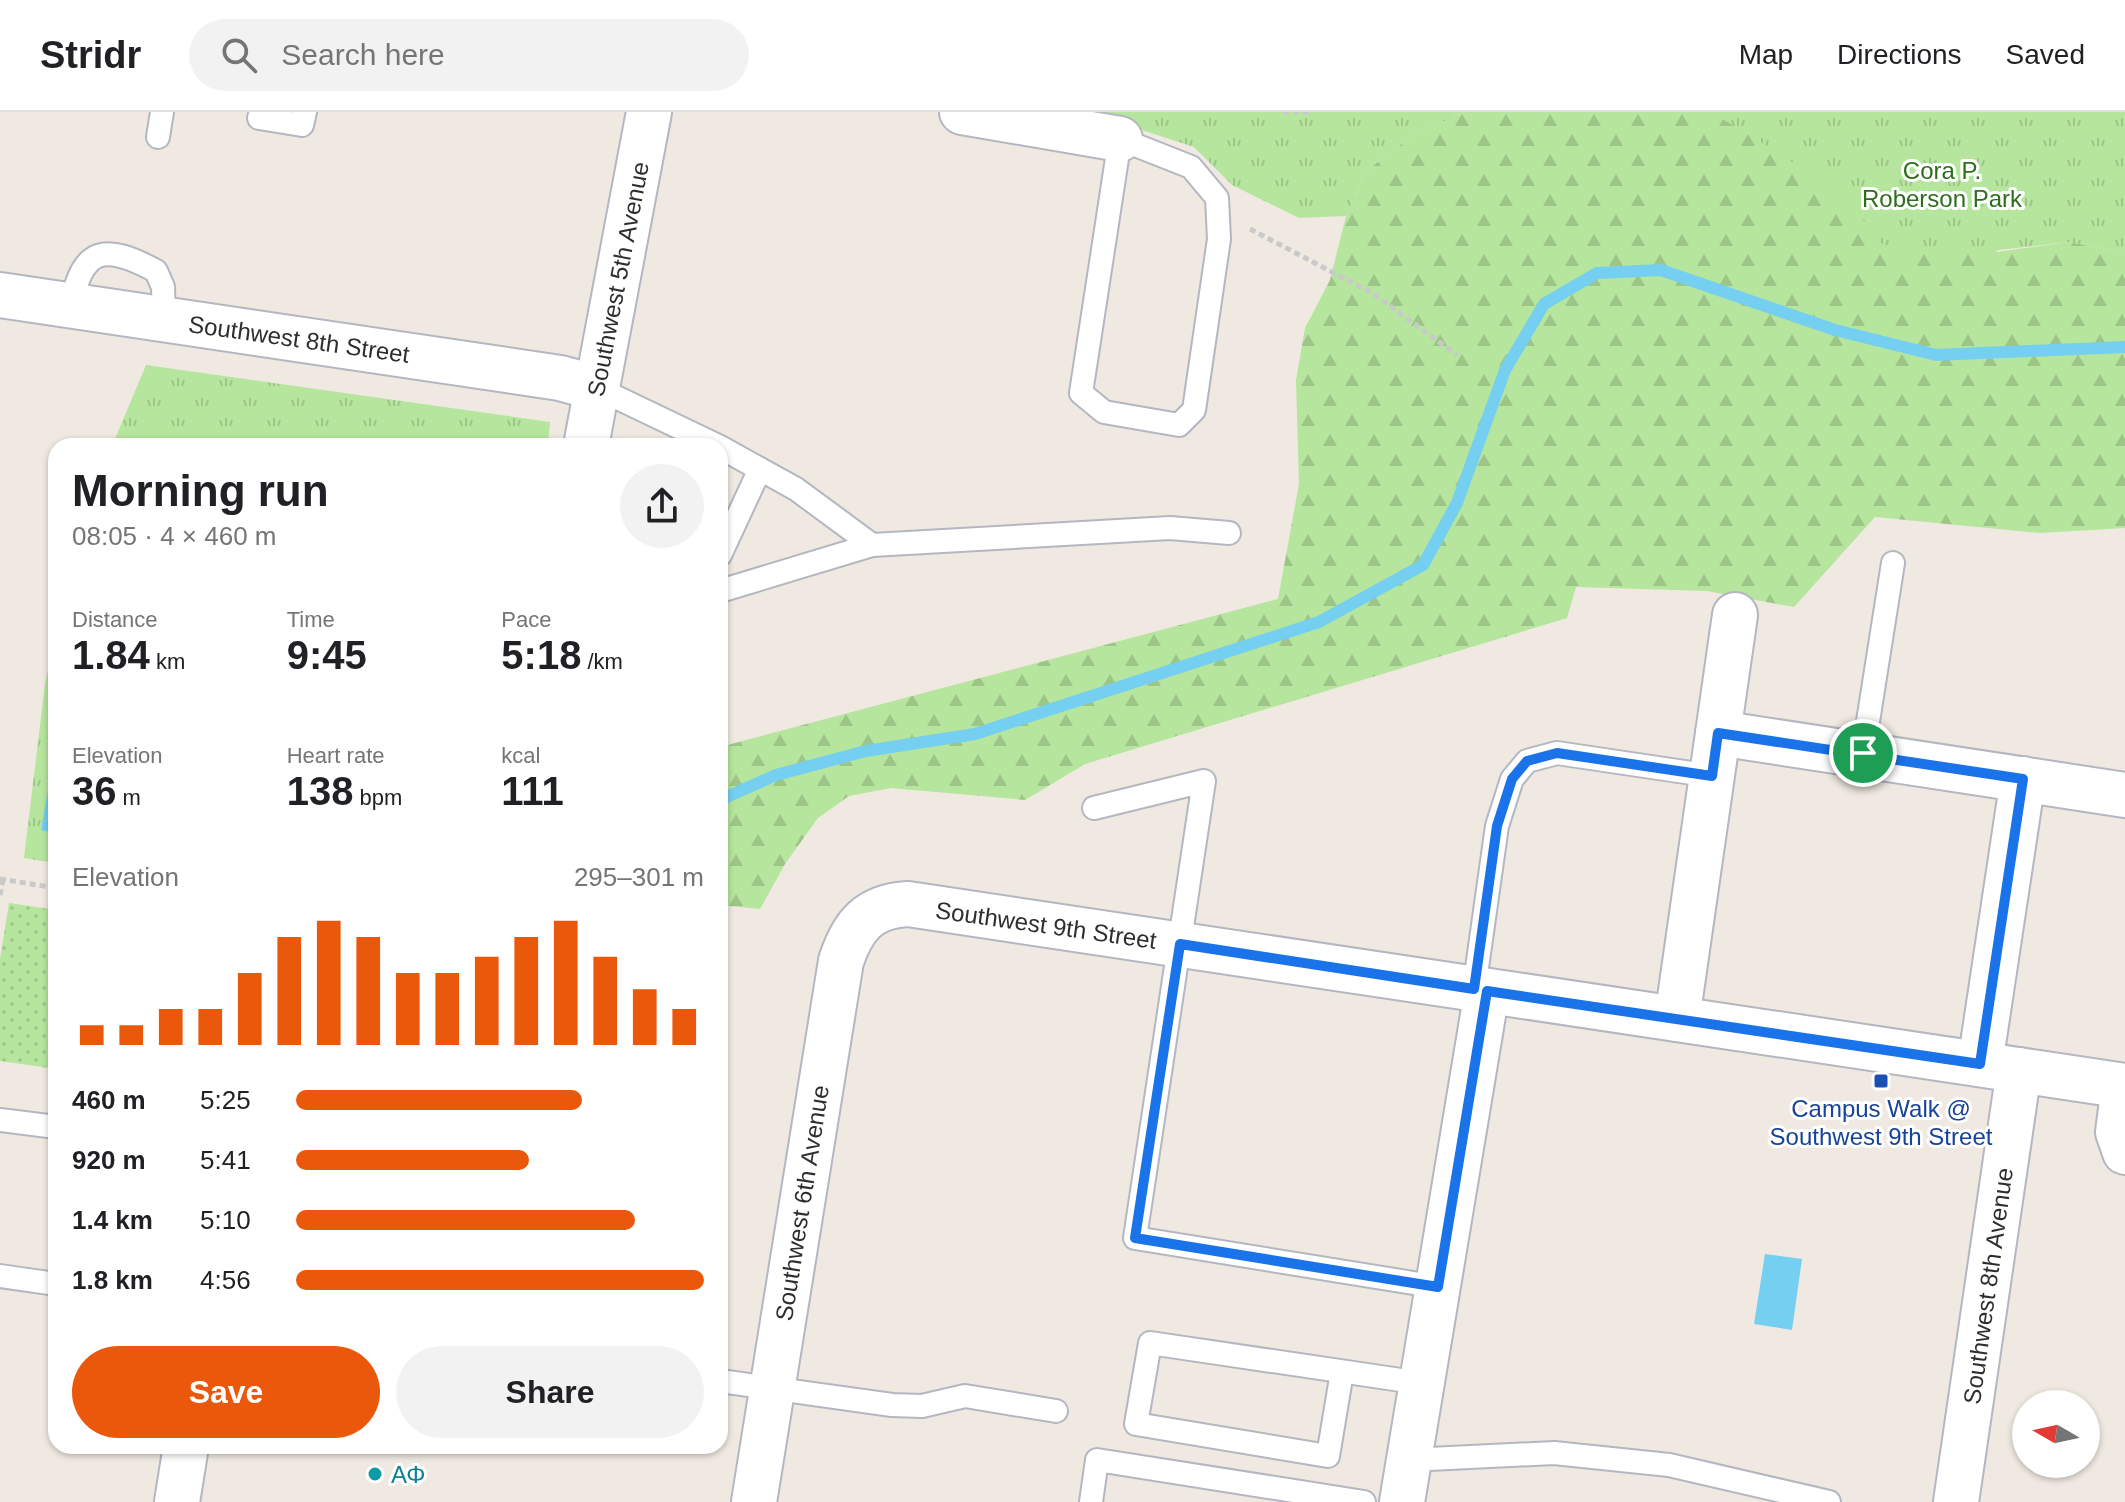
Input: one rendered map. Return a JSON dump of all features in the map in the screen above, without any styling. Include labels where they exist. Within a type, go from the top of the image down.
[{"type":"street","name":"Southwest 5th Avenue","points":[[588,438],[649,112]]},
{"type":"street","points":[[962,112],[1120,139]]},
{"type":"street","name":"Southwest 8th Street","points":[[0,295],[560,378],[597,388]]},
{"type":"street","points":[[1677,1019],[1735,615]]},
{"type":"street","points":[[1718,733],[2125,795]]},
{"type":"street","name":"Southwest 8th Avenue","points":[[1956,1502],[1999,1067],[2023,779]]},
{"type":"street","name":"Southwest 9th Street","points":[[870,913],[887,905],[908,904],[2125,1086]]},
{"type":"street","name":"Southwest 6th Avenue","points":[[754,1502],[841,961],[850,934],[870,913]]},
{"type":"street","points":[[1406,1481],[1438,1287],[1480,990]]},
{"type":"street","points":[[2125,1086],[2118,1132],[2125,1152]]},
{"type":"street","points":[[177,1502],[185,1454]]},
{"type":"lane","points":[[158,137],[162,112]]},
{"type":"lane","points":[[261,112],[259,118],[302,125],[305,112]]},
{"type":"lane","points":[[1120,139],[1191,167],[1217,198],[1219,239],[1194,410],[1179,425],[1104,412],[1081,393],[1120,139]]},
{"type":"lane","points":[[597,388],[702,438]]},
{"type":"lane","points":[[728,451],[842,520],[872,545]]},
{"type":"lane","points":[[728,538],[760,469]]},
{"type":"lane","points":[[728,589],[872,545],[1157,528],[1229,533]]},
{"type":"lane","points":[[1863,753],[1893,563]]},
{"type":"lane","points":[[1480,990],[1497,826],[1512,779],[1527,761],[1557,753],[1712,776]]},
{"type":"lane","points":[[1094,808],[1204,781],[1135,1238],[1438,1287]]},
{"type":"lane","points":[[0,1120],[48,1126]]},
{"type":"lane","points":[[0,1276],[48,1283]]},
{"type":"lane","points":[[1342,1372],[1328,1456],[1136,1424],[1150,1343],[1421,1383]]},
{"type":"lane","points":[[728,1382],[892,1405],[922,1406],[965,1396],[1056,1411]]},
{"type":"lane","points":[[1406,1481],[1554,1453],[1669,1465],[1829,1502]]},
{"type":"lane","points":[[1091,1502],[1097,1460],[1364,1502]]},
{"type":"path","points":[[1283,112],[1313,112]]},
{"type":"path","points":[[1217,198],[1250,229],[1372,293],[1457,355]]},
{"type":"path","points":[[0,895],[1,879],[48,887]]},
{"type":"green space","points":[[1062,112],[1465,112],[1413,135],[1366,171],[1346,216],[1299,218],[1232,185],[1194,147],[1111,120]]},
{"type":"green space","points":[[1465,112],[1940,112],[1997,252],[2069,242],[2125,252],[2125,528],[2039,533],[1875,517],[1794,607],[1707,591],[1576,587],[1567,618],[1085,764],[1025,800],[891,788],[849,796],[818,818],[785,864],[760,909],[728,906],[728,745],[1278,599],[1299,484],[1296,380],[1305,328],[1330,280],[1346,216],[1366,171],[1413,135]]},
{"type":"green space","name":"Cora P. Roberson Park","points":[[1711,112],[2125,112],[2125,252],[2069,242],[1938,257],[1882,244],[1847,204],[1826,186]]},
{"type":"green space","points":[[146,365],[550,422],[549,438],[115,438]]},
{"type":"green space","points":[[48,670],[48,862],[24,858]]},
{"type":"green space","points":[[9,903],[48,909],[48,1068],[0,1061],[0,959]]},
{"type":"water","points":[[48,789],[48,831],[41,830]]},
{"type":"water","points":[[1765,1254],[1802,1259],[1792,1330],[1754,1324]]},
{"type":"waterway","points":[[728,796],[776,775],[866,751],[975,734],[1319,622],[1423,565],[1457,503],[1505,370],[1544,304],[1597,273],[1661,270],[1835,330],[1936,355],[2125,347]]},
{"type":"place","name":"Campus Walk @ Southwest 9th Street","points":[[1881,1081]]},
{"type":"place","name":"ΑΦ","points":[[375,1474]]},
{"type":"route","points":[[1718,733],[1863,753],[2023,779],[1980,1064],[1487,991],[1438,1287],[1135,1238],[1180,944],[1474,989],[1497,826],[1512,779],[1527,761],[1557,753],[1712,776],[1718,733]]}]
